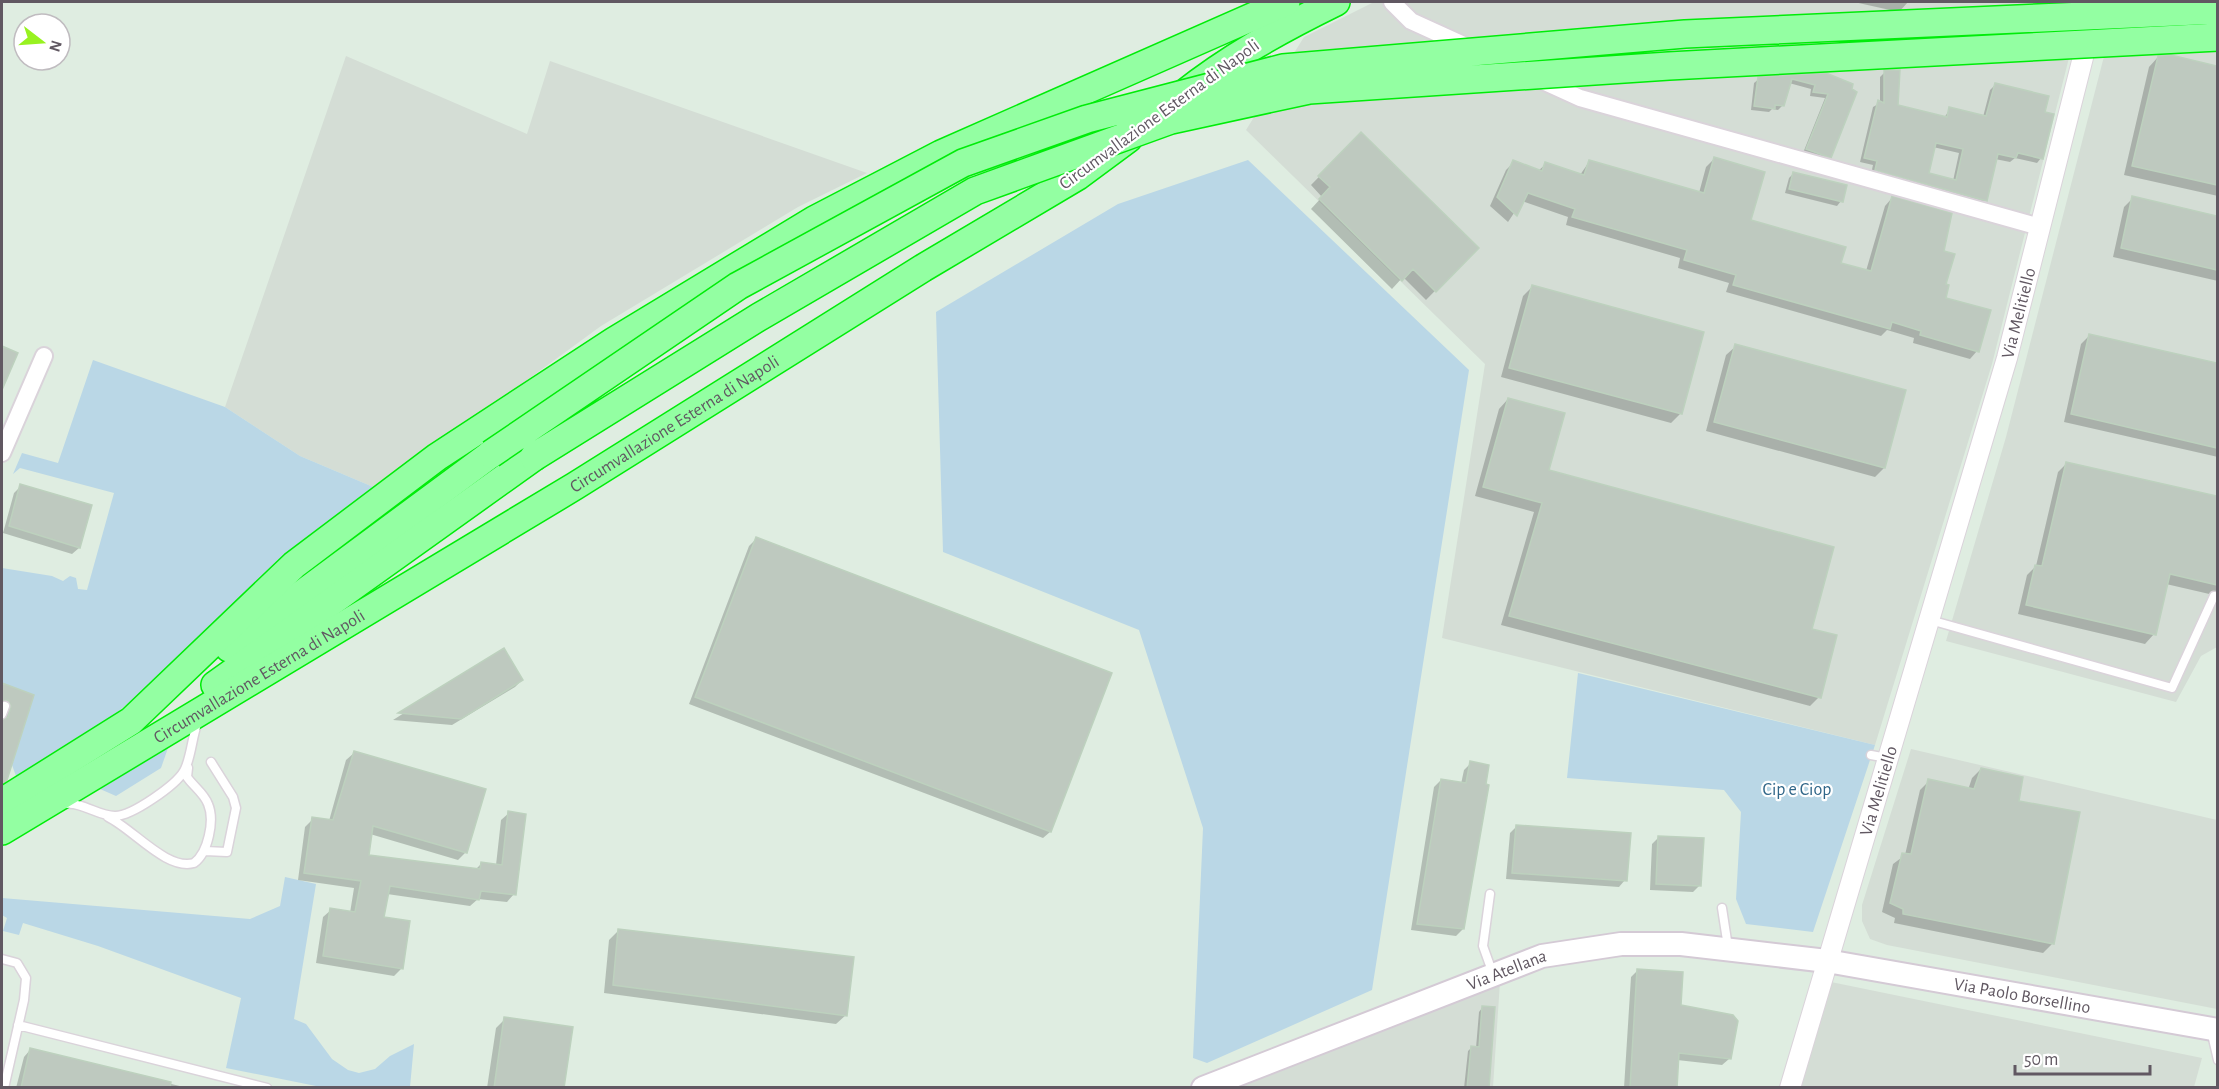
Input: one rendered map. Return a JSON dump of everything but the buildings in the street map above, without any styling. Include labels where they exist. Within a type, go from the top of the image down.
[{"type":"highway","name":"Circumvallazione Esterna di Napoli","points":[[2,831],[41,807],[67,776],[130,721],[294,565],[437,457],[614,341],[814,220],[941,154],[1286,2]]},
{"type":"highway","name":"Circumvallazione Esterna di Napoli","points":[[2,802],[67,776],[219,701],[575,486],[923,268],[1078,176],[1124,143],[1217,68],[1262,39],[1336,2]]},
{"type":"highway","points":[[130,721],[491,454],[738,286],[963,163],[1110,113],[1283,68],[1685,34],[2217,10]]},
{"type":"highway","points":[[67,776],[534,457],[759,317],[975,191],[1171,120],[1309,90],[1669,66],[2217,37]]},
{"type":"main road","name":"Via Atellana","points":[[1203,1088],[1542,956],[1620,944],[1681,944],[1827,961]]},
{"type":"main road","name":"Via Paolo Borsellino","points":[[1827,961],[2214,1030]]},
{"type":"street","points":[[1392,2],[1411,21],[1580,98],[2040,227]]},
{"type":"street","name":"Via Melitiello","points":[[1790,1088],[1827,961],[1879,756],[1928,619],[2007,358],[2097,2]]},
{"type":"street","points":[[2,453],[44,356]]},
{"type":"lane","points":[[1928,619],[2172,688],[2214,596],[2217,597]]},
{"type":"lane","points":[[97,811],[179,865],[194,863],[205,851],[211,816],[204,796],[187,777],[191,739],[198,721],[219,701]]},
{"type":"lane","points":[[41,807],[73,803],[116,816],[132,812],[172,785],[184,771],[190,752]]},
{"type":"lane","points":[[205,851],[227,852],[236,808],[233,797],[211,762]]},
{"type":"lane","points":[[2,791],[67,776]]},
{"type":"lane","points":[[1490,894],[1484,946],[1493,974]]},
{"type":"lane","points":[[1722,908],[1728,948]]},
{"type":"lane","points":[[2,959],[17,963],[26,978],[4,1088]]},
{"type":"lane","points":[[18,1025],[267,1088]]},
{"type":"lane","points":[[2214,1030],[2217,1060]]},
{"type":"shaded area","points":[[1374,2],[2083,2],[1992,364],[1875,745],[1442,638],[1485,364],[1246,130],[1304,37]]},
{"type":"shaded area","points":[[2118,2],[2217,2],[2217,647],[2201,656],[2176,702],[1946,641],[2006,437]]},
{"type":"shaded area","points":[[346,56],[527,134],[550,61],[867,173],[798,207],[601,326],[378,489],[300,456],[225,407]]},
{"type":"shaded area","points":[[1911,749],[2217,820],[2217,1009],[1887,945],[1870,939],[1862,921],[1862,905]]},
{"type":"shaded area","points":[[1500,982],[1493,1087],[1233,1087]]},
{"type":"shaded area","points":[[1831,982],[2202,1058],[2194,1087],[1801,1088]]},
{"type":"green space","points":[[1248,160],[1469,370],[1372,990],[1207,1063],[1193,1058],[1203,828],[1139,630],[943,552],[936,312],[1118,204]]},
{"type":"green space","points":[[93,360],[225,407],[300,456],[378,489],[204,641],[114,715],[16,776],[12,765],[34,695],[2,683],[2,568],[52,576],[63,581],[70,576],[76,578],[78,589],[87,590],[114,493],[20,468],[13,474],[22,453],[58,463]]},
{"type":"green space","name":"Cip e Ciop","points":[[1578,673],[1875,745],[1813,932],[1746,924],[1736,899],[1741,812],[1724,790],[1567,778]]},
{"type":"green space","points":[[168,748],[161,768],[116,796],[100,789]]},
{"type":"green space","points":[[285,877],[316,884],[294,1019],[306,1024],[332,1059],[348,1070],[359,1073],[375,1069],[390,1056],[414,1044],[410,1087],[321,1087],[226,1068],[241,998],[98,946],[23,923],[19,935],[3,931],[7,918],[2,915],[2,898],[250,919],[280,906]]}]
